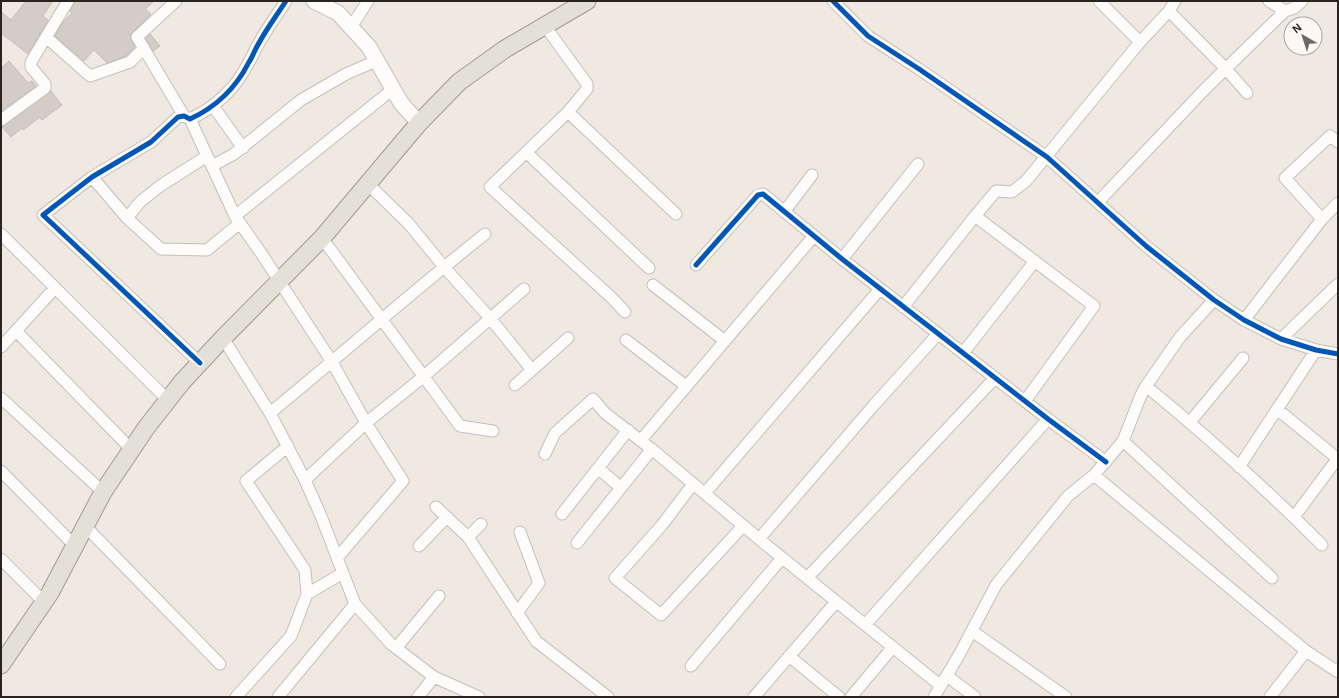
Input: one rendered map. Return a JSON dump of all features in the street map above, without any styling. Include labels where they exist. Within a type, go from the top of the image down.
[{"type":"main road","points":[[1,665],[44,602],[103,492],[146,428],[200,363],[322,238],[419,123],[459,82],[505,49],[587,1]]},
{"type":"street","points":[[1,120],[45,88],[45,84],[31,67],[31,62],[68,1]]},
{"type":"street","points":[[176,1],[137,37],[187,117],[238,219],[332,362],[366,423],[403,481],[337,558]]},
{"type":"street","points":[[200,363],[43,215],[92,177],[151,142],[175,119],[204,112],[213,106],[231,90],[249,64],[259,42],[286,1]]},
{"type":"street","points":[[314,1],[338,13],[369,47],[401,103],[419,123]]},
{"type":"street","points":[[351,27],[368,1]]},
{"type":"street","points":[[832,1],[868,36],[919,69],[1047,157],[1146,246],[1214,300],[1244,320],[1281,339],[1316,350],[1338,354]]},
{"type":"street","points":[[1100,1],[1140,42]]},
{"type":"street","points":[[903,307],[996,191],[1012,192],[1026,181],[1140,42],[1169,11],[1175,1]]},
{"type":"street","points":[[1269,1],[1285,11]]},
{"type":"street","points":[[1098,202],[1204,90],[1285,11],[1294,8],[1302,1]]},
{"type":"street","points":[[1169,11],[1226,69],[1247,93]]},
{"type":"street","points":[[545,26],[587,84],[587,88],[568,112],[490,187],[612,298],[625,312]]},
{"type":"street","points":[[46,37],[90,76],[130,62],[144,48]]},
{"type":"street","points":[[127,218],[140,202],[160,186],[210,161],[234,154],[301,100],[346,74],[376,60]]},
{"type":"street","points":[[92,177],[127,218],[161,249],[207,250],[238,219],[393,88]]},
{"type":"street","points":[[213,106],[243,148]]},
{"type":"street","points":[[568,112],[676,214]]},
{"type":"street","points":[[1322,220],[1285,178],[1330,136],[1338,142]]},
{"type":"street","points":[[526,152],[649,268]]},
{"type":"street","points":[[842,259],[918,164]]},
{"type":"street","points":[[784,212],[812,175]]},
{"type":"street","points":[[368,184],[409,224],[444,267],[490,318],[532,370]]},
{"type":"street","points":[[696,265],[758,194],[763,194],[813,236],[903,307],[1106,462]]},
{"type":"street","points":[[1244,320],[1322,220],[1338,203]]},
{"type":"street","points":[[975,216],[1094,306],[1025,401]]},
{"type":"street","points":[[1,234],[168,400]]},
{"type":"street","points":[[270,413],[485,234]]},
{"type":"street","points":[[640,440],[813,236]]},
{"type":"street","points":[[322,238],[460,426],[493,431]]},
{"type":"street","points":[[963,353],[1035,261]]},
{"type":"street","points":[[1281,339],[1338,284]]},
{"type":"street","points":[[653,285],[725,341]]},
{"type":"street","points":[[1,347],[55,288]]},
{"type":"street","points":[[705,493],[880,288]]},
{"type":"street","points":[[305,480],[366,423],[423,377],[524,289]]},
{"type":"street","points":[[934,697],[972,631],[996,585],[1068,496],[1094,475],[1123,441],[1146,386],[1180,337],[1214,300]]},
{"type":"street","points":[[16,331],[132,450]]},
{"type":"street","points":[[759,539],[869,411],[938,334]]},
{"type":"street","points":[[223,338],[270,413],[305,480],[321,516],[355,604],[391,644],[434,677],[479,697]]},
{"type":"street","points":[[516,385],[568,338]]},
{"type":"street","points":[[626,340],[686,386]]},
{"type":"street","points":[[1239,467],[1316,350]]},
{"type":"street","points":[[1190,422],[1243,358]]},
{"type":"street","points":[[807,578],[995,378]]},
{"type":"street","points":[[1146,386],[1190,422],[1294,517],[1322,545]]},
{"type":"street","points":[[1,398],[103,492]]},
{"type":"street","points":[[545,454],[555,433],[594,399],[605,413],[652,449],[743,526],[893,647],[944,681],[975,697]]},
{"type":"street","points":[[1277,409],[1338,458],[1294,517]]},
{"type":"street","points":[[865,625],[1048,419]]},
{"type":"street","points":[[562,514],[628,430]]},
{"type":"street","points":[[1123,441],[1272,578]]},
{"type":"street","points":[[236,697],[291,636],[307,594],[305,570],[246,481],[288,446]]},
{"type":"street","points":[[576,543],[652,449]]},
{"type":"street","points":[[598,468],[621,488]]},
{"type":"street","points":[[1,471],[75,546]]},
{"type":"street","points":[[1094,475],[1306,651],[1338,672]]},
{"type":"street","points":[[693,484],[662,525],[615,578],[661,615],[743,526]]},
{"type":"street","points":[[436,507],[468,537],[536,641],[608,697]]},
{"type":"street","points":[[419,546],[447,517]]},
{"type":"street","points":[[468,537],[481,524]]},
{"type":"street","points":[[85,526],[220,664]]},
{"type":"street","points":[[517,613],[539,583],[520,532]]},
{"type":"street","points":[[691,666],[782,558]]},
{"type":"street","points":[[1,559],[44,602]]},
{"type":"street","points":[[307,594],[342,573]]},
{"type":"street","points":[[396,648],[440,596]]},
{"type":"street","points":[[754,697],[836,602]]},
{"type":"street","points":[[278,697],[355,604]]},
{"type":"street","points":[[972,631],[1066,697]]},
{"type":"street","points":[[851,697],[893,647]]},
{"type":"street","points":[[1270,697],[1306,651]]},
{"type":"street","points":[[789,656],[839,697]]},
{"type":"street","points":[[418,697],[434,677]]},
{"type":"building","points":[[26,1],[53,1],[43,16],[48,20],[28,54],[1,33],[1,12],[11,20]]},
{"type":"building","points":[[75,1],[154,1],[145,9],[151,14],[131,34],[131,40],[135,47],[126,56],[107,63],[94,50],[84,61],[55,36],[64,21],[72,13],[70,11]]},
{"type":"building","points":[[150,34],[160,46],[153,51],[146,38]]},
{"type":"building","points":[[9,61],[28,83],[32,81],[36,86],[1,111],[1,68]]},
{"type":"building","points":[[51,91],[62,105],[42,120],[40,117],[11,137],[2,127]]},
{"type":"cycle path","points":[[200,363],[43,215],[92,177],[151,142],[178,117],[184,116],[190,119],[217,103],[238,80],[265,32],[286,1]]},
{"type":"cycle path","points":[[833,1],[868,36],[919,69],[1047,157],[1146,246],[1214,300],[1244,320],[1281,339],[1316,350],[1338,354]]},
{"type":"cycle path","points":[[696,265],[758,195],[763,194],[842,259],[1048,419],[1106,462]]}]
